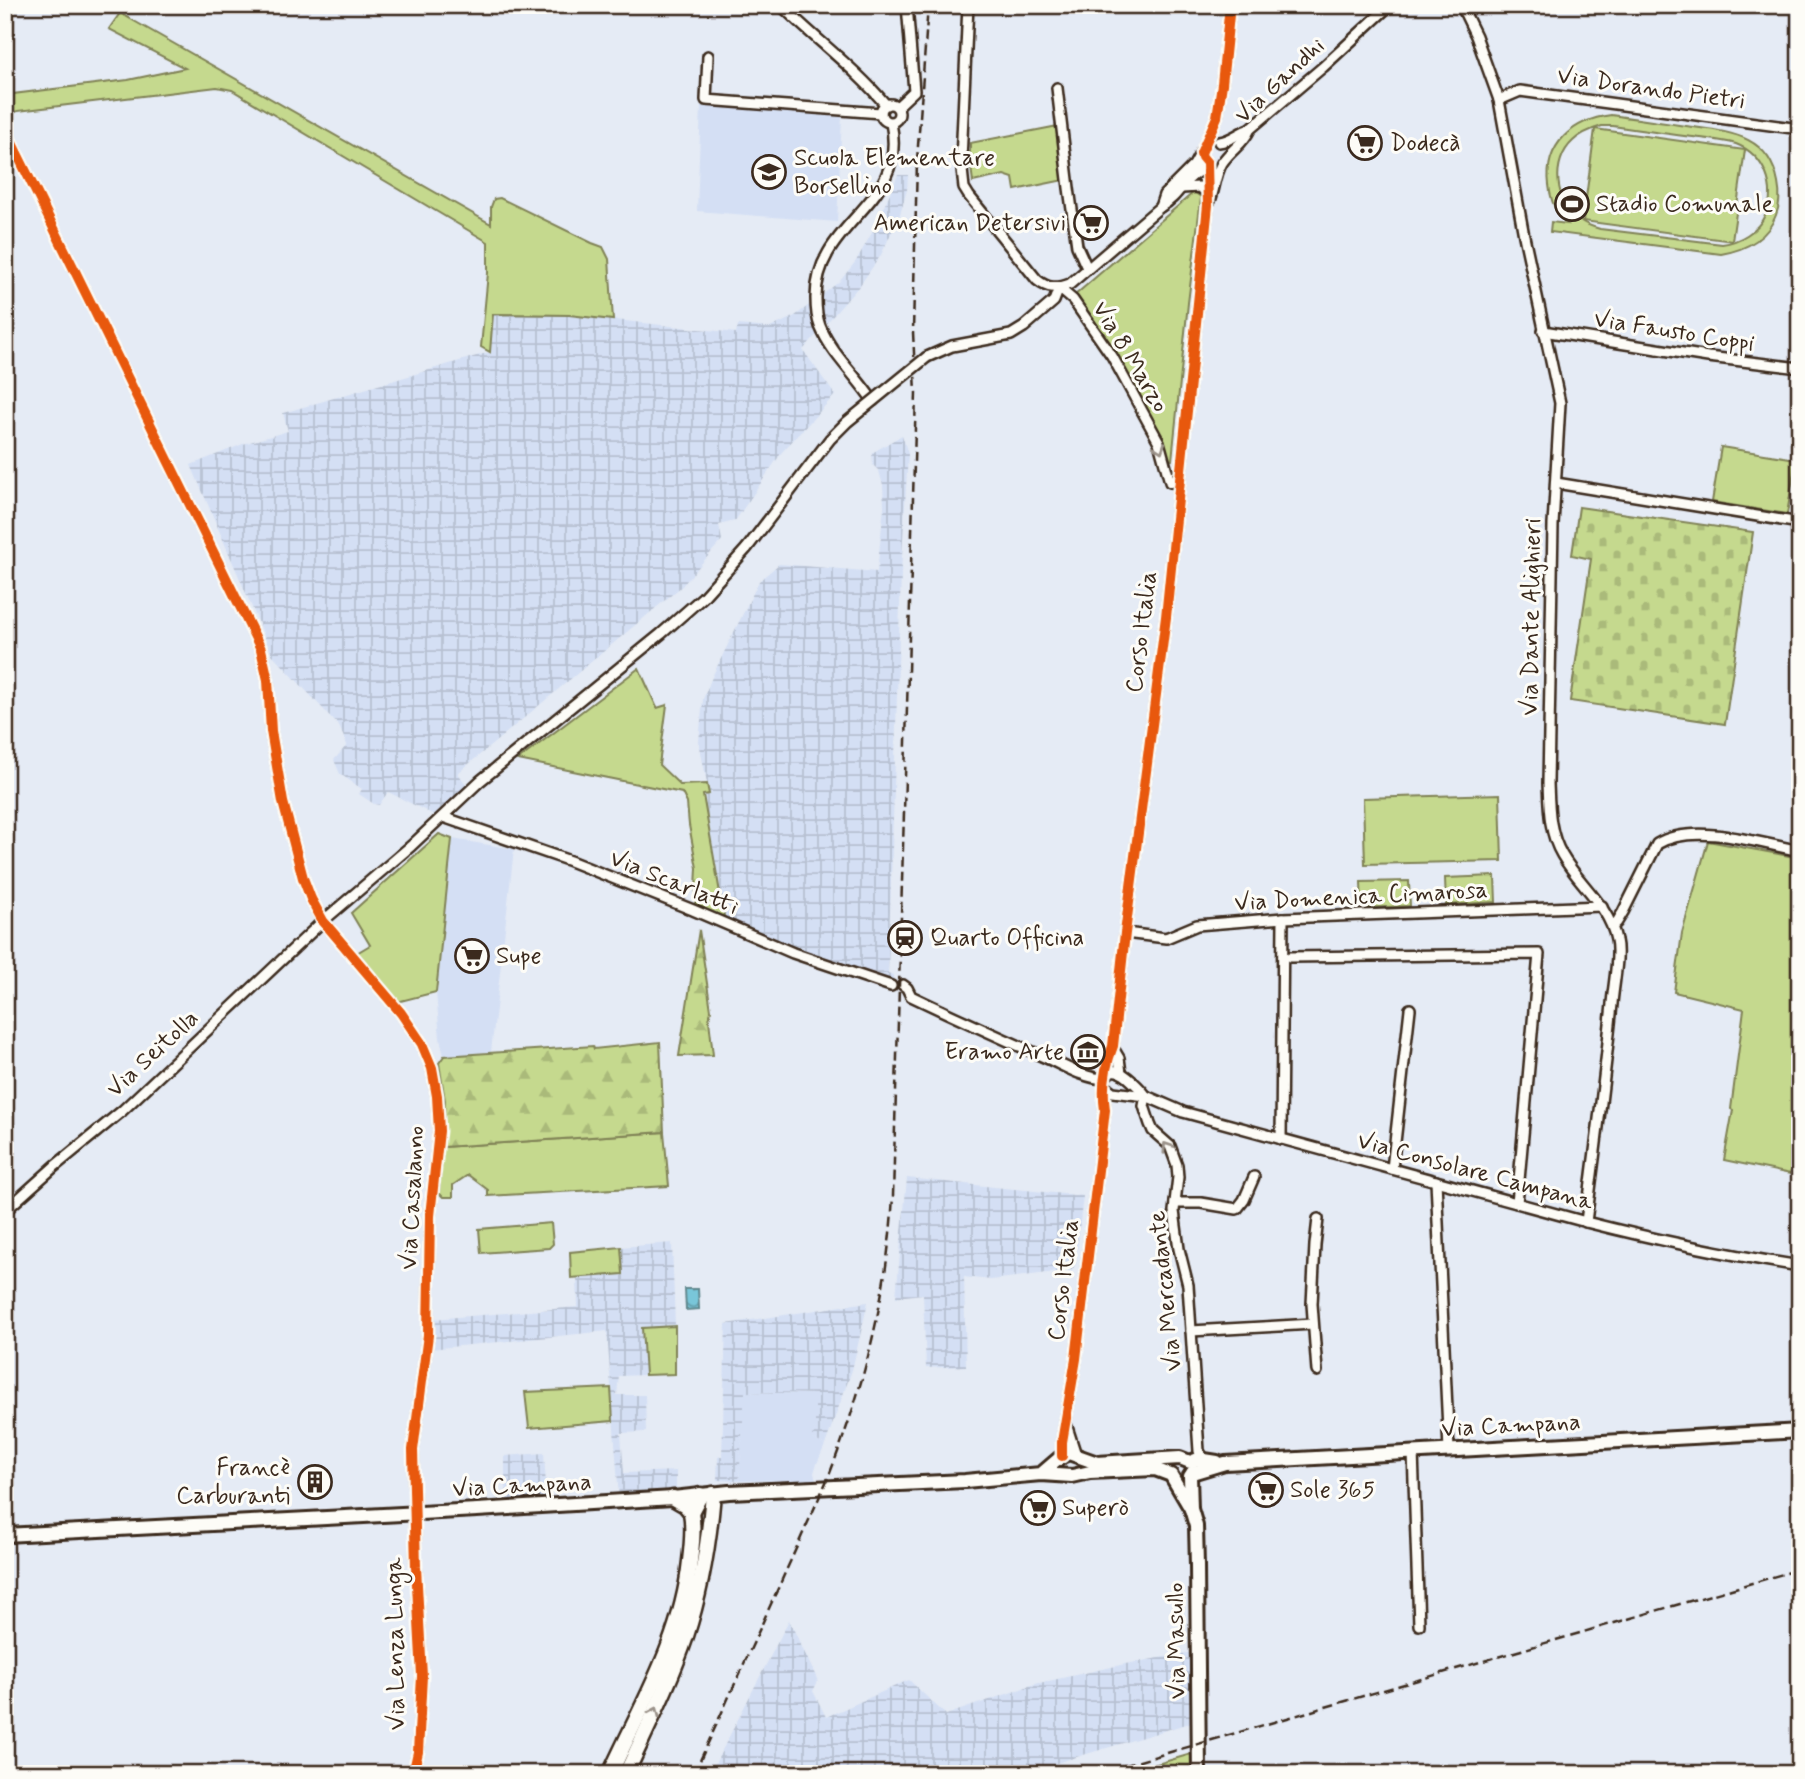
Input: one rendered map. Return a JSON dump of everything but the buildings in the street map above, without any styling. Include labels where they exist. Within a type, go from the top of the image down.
[{"type":"highway","points":[[691,1512],[706,1494]]},
{"type":"highway","points":[[626,1774],[687,1633],[704,1559],[706,1494]]},
{"type":"highway","points":[[610,1774],[671,1644],[688,1585],[693,1521],[691,1512],[685,1505],[673,1498]]},
{"type":"main road","name":"Via Campana","points":[[1191,1471],[1225,1463],[1800,1431]]},
{"type":"main road","name":"Via Campana","points":[[1061,1457],[1069,1453],[1097,1463],[1184,1458],[1191,1471]]},
{"type":"main road","name":"Via Campana","points":[[5,1535],[415,1514],[706,1494],[965,1481],[1041,1474],[1071,1475],[1155,1469],[1180,1481],[1187,1479],[1202,1455],[1225,1463]]},
{"type":"main road","points":[[1061,1457],[1059,1466],[1071,1475],[1079,1472],[1082,1465],[1078,1456]]},
{"type":"main road","points":[[1041,1474],[1061,1457]]},
{"type":"main road","points":[[1172,1476],[1170,1467],[1176,1459]]},
{"type":"main road","name":"Via Masullo","points":[[1191,1471],[1191,1509]]},
{"type":"main road","name":"Via Masullo","points":[[1172,1476],[1191,1509],[1196,1526],[1199,1774]]},
{"type":"street","points":[[781,5],[855,72],[883,109],[885,121],[891,123]]},
{"type":"street","points":[[897,107],[914,91],[907,5]]},
{"type":"street","points":[[968,5],[961,160],[964,188],[1037,280],[1045,286],[1059,288]]},
{"type":"street","points":[[1160,207],[1164,195],[1194,165],[1217,117],[1230,5]]},
{"type":"street","name":"Via Gandhi","points":[[1224,159],[1245,139],[1250,130],[1390,5]]},
{"type":"street","name":"Via Dante Alighieri","points":[[1461,5],[1476,36],[1499,100],[1524,236],[1560,403],[1552,536],[1549,814],[1561,853],[1602,906],[1613,926],[1617,943],[1612,1009],[1586,1222]]},
{"type":"street","points":[[708,57],[706,100],[883,109],[892,104],[900,112],[898,118],[891,123]]},
{"type":"street","points":[[1057,88],[1077,246],[1087,268]]},
{"type":"street","name":"Via Dorando Pietri","points":[[1499,100],[1520,91],[1800,129]]},
{"type":"street","points":[[873,401],[839,358],[825,335],[816,309],[816,289],[827,253],[875,196],[890,170],[893,148],[891,123]]},
{"type":"street","name":"Via Casalanno","points":[[5,129],[261,649],[268,680],[271,731],[283,803],[311,899],[323,921],[401,1013],[422,1044],[432,1068],[439,1131],[430,1216],[428,1335],[413,1450],[415,1514]]},
{"type":"street","points":[[1224,159],[1214,166],[1207,163],[1202,157],[1203,147],[1211,141],[1227,141],[1241,131],[1250,130]]},
{"type":"street","points":[[1209,205],[1215,179],[1224,159],[1225,147],[1219,142]]},
{"type":"street","points":[[1160,207],[1169,202],[1186,181],[1207,163]]},
{"type":"street","name":"Corso Italia","points":[[1061,1457],[1076,1359],[1105,1108],[1103,1100],[1109,1085],[1109,1056],[1113,1048],[1125,933],[1166,617],[1209,205],[1207,163]]},
{"type":"street","points":[[1182,188],[1199,187],[1207,192]]},
{"type":"street","name":"Via Seitolla","points":[[5,1211],[121,1111],[323,921],[411,846],[480,781],[662,634],[703,597],[747,548],[830,439],[847,422],[927,357],[952,345],[1011,335],[1024,327],[1054,301],[1059,288],[1070,284],[1160,207]]},
{"type":"street","name":"Via 8 Marzo","points":[[1059,288],[1073,300],[1112,356],[1159,442],[1170,482],[1180,483]]},
{"type":"street","name":"Via Fausto Coppi","points":[[1544,331],[1708,357],[1800,368]]},
{"type":"street","points":[[1556,483],[1800,523]]},
{"type":"street","name":"Via Scarlatti","points":[[443,817],[570,861],[793,953],[891,986]]},
{"type":"street","points":[[1613,926],[1623,912],[1657,844],[1663,840],[1686,835],[1713,835],[1800,851]]},
{"type":"street","name":"Via Domenica Cimarosa","points":[[1125,933],[1166,938],[1197,925],[1283,918],[1602,906]]},
{"type":"street","points":[[1281,1139],[1283,918]]},
{"type":"street","points":[[1290,957],[1539,954],[1517,1203]]},
{"type":"street","points":[[903,985],[911,996],[968,1024],[1109,1085],[1124,1085],[1122,1074],[1115,1071],[1109,1085]]},
{"type":"street","points":[[1392,1169],[1410,1009]]},
{"type":"street","name":"Corso Italia","points":[[1113,1048],[1119,1058],[1122,1074]]},
{"type":"street","name":"Via Consolare Campana","points":[[1122,1074],[1146,1096]]},
{"type":"street","name":"Via Consolare Campana","points":[[1109,1085],[1146,1096],[1173,1109],[1586,1222],[1709,1251],[1800,1266]]},
{"type":"street","name":"Via Mercadante","points":[[1146,1096],[1144,1105],[1150,1124],[1170,1146],[1177,1165],[1174,1211],[1188,1285],[1202,1455]]},
{"type":"street","points":[[1175,1203],[1201,1203],[1237,1209],[1254,1177]]},
{"type":"street","points":[[1436,1181],[1448,1450]]},
{"type":"street","points":[[1318,1219],[1311,1304],[1318,1371]]},
{"type":"street","points":[[1191,1331],[1312,1324]]},
{"type":"street","name":"Corso Italia","points":[[1066,1422],[1078,1456]]},
{"type":"street","points":[[1413,1452],[1419,1625]]},
{"type":"street","name":"Via Lenza Lunga","points":[[413,1774],[418,1752],[422,1676],[415,1514]]},
{"type":"shaded area","name":"Scuola Elementare Borsellino","points":[[701,106],[842,117],[837,222],[697,211]]},
{"type":"shaded area","points":[[898,175],[908,175],[907,190],[900,214],[881,255],[860,285],[803,350],[835,395],[782,452],[735,521],[719,525],[722,540],[682,586],[458,773],[467,786],[436,816],[388,792],[379,805],[359,794],[362,789],[340,774],[334,760],[347,745],[339,726],[272,654],[191,465],[243,444],[288,431],[283,413],[490,352],[493,314],[569,315],[736,333],[738,325],[770,328],[795,316],[840,281],[856,261],[873,231]]},
{"type":"shaded area","points":[[902,435],[908,454],[901,573],[888,973],[893,975],[893,991],[826,967],[812,955],[728,922],[724,916],[703,795],[709,793],[699,742],[703,699],[759,581],[779,564],[877,572],[884,507],[883,485],[879,471],[873,465],[872,453]]},
{"type":"shaded area","points":[[452,839],[514,849],[491,1052],[444,1056],[436,992]]},
{"type":"shaded area","points":[[907,1178],[1083,1196],[1075,1265],[1072,1270],[991,1280],[964,1277],[966,1366],[926,1368],[923,1294],[896,1297]]},
{"type":"shaded area","points":[[672,1243],[675,1326],[642,1328],[645,1375],[619,1376],[617,1395],[645,1395],[646,1432],[621,1433],[624,1473],[676,1471],[676,1495],[619,1499],[607,1331],[430,1349],[433,1319],[578,1307],[577,1277],[623,1273],[621,1247]]},
{"type":"shaded area","points":[[868,1302],[852,1370],[825,1445],[811,1438],[815,1429],[815,1394],[745,1392],[739,1481],[717,1480],[718,1457],[722,1456],[726,1324]]},
{"type":"shaded area","points":[[744,1392],[816,1394],[815,1429],[812,1438],[825,1445],[814,1473],[816,1480],[739,1481]]},
{"type":"shaded area","points":[[544,1453],[547,1503],[508,1506],[505,1456]]},
{"type":"shaded area","points":[[789,1620],[818,1681],[813,1691],[826,1717],[909,1680],[946,1715],[1035,1684],[1193,1652],[1193,1722],[1020,1774],[704,1774],[714,1766]]},
{"type":"green space","points":[[120,13],[491,224],[491,207],[494,199],[500,198],[603,247],[609,259],[613,320],[569,315],[493,314],[490,352],[481,347],[488,242],[232,90],[217,87],[18,111],[5,115],[5,95],[128,80],[185,68],[109,29]]},
{"type":"green space","points":[[1611,115],[1716,130],[1731,133],[1756,145],[1766,154],[1773,166],[1778,183],[1779,203],[1767,231],[1738,250],[1721,254],[1550,232],[1551,222],[1568,224],[1551,199],[1551,157],[1564,136],[1585,122]],"holes":[[[1602,126],[1720,141],[1746,149],[1761,164],[1769,184],[1769,205],[1762,221],[1747,235],[1722,244],[1600,229],[1582,222],[1572,213],[1561,193],[1558,182],[1561,160],[1573,141],[1580,136]]]},
{"type":"green space","points":[[1058,126],[1064,180],[1015,190],[1013,178],[1004,175],[973,182],[970,143]]},
{"type":"green space","points":[[1595,129],[1745,150],[1732,241],[1583,221]]},
{"type":"green space","points":[[1194,192],[1201,197],[1172,460],[1168,461],[1074,296]]},
{"type":"green space","points":[[1721,447],[1796,459],[1787,514],[1712,502]]},
{"type":"green space","points":[[1579,507],[1753,532],[1725,724],[1570,701],[1591,559],[1572,555]]},
{"type":"green space","points":[[639,668],[657,708],[667,705],[659,765],[680,785],[707,784],[709,794],[703,795],[724,916],[728,922],[695,907],[697,868],[687,803],[682,793],[518,760]]},
{"type":"green space","points":[[1500,794],[1502,861],[1365,864],[1363,798]]},
{"type":"green space","points":[[439,834],[452,839],[436,992],[397,1002],[355,954],[370,945],[351,913]]},
{"type":"green space","points":[[1708,841],[1800,858],[1800,1176],[1724,1160],[1733,1110],[1744,1009],[1674,992],[1682,933]]},
{"type":"green space","points":[[1495,876],[1496,902],[1446,905],[1445,878]]},
{"type":"green space","points":[[1409,881],[1410,906],[1362,908],[1361,882]]},
{"type":"green space","points":[[699,930],[711,1010],[709,1020],[713,1055],[679,1056]]},
{"type":"green space","points":[[660,1042],[664,1132],[443,1147],[445,1100],[439,1063],[444,1056],[593,1046],[594,1049]]},
{"type":"green space","points":[[664,1132],[669,1186],[488,1196],[488,1190],[468,1175],[453,1185],[453,1197],[443,1197],[439,1193],[443,1147]]},
{"type":"green space","points":[[551,1223],[553,1244],[549,1248],[481,1253],[479,1229]]},
{"type":"green space","points":[[621,1247],[623,1274],[571,1278],[570,1252]]},
{"type":"green space","points":[[675,1326],[675,1374],[645,1375],[642,1328]]},
{"type":"green space","points":[[611,1388],[613,1421],[529,1428],[525,1392]]},
{"type":"green space","points":[[1191,1754],[1192,1774],[1123,1774]]},
{"type":"water","points":[[685,1289],[698,1289],[699,1309],[686,1310]]},
{"type":"railway","points":[[694,1774],[828,1478],[863,1374],[886,1269],[893,1196],[916,393],[913,332],[917,160],[928,5]]},
{"type":"railway","points":[[1095,1774],[1800,1569]]},
{"type":"cycle path","points":[[1062,1456],[1105,1110],[1105,1078],[1113,1046],[1166,617],[1208,205],[1207,163],[1201,153],[1217,117],[1230,5]]},
{"type":"cycle path","points":[[5,129],[261,649],[268,680],[271,731],[283,802],[311,899],[323,921],[401,1013],[422,1044],[432,1068],[439,1131],[430,1216],[428,1335],[413,1450],[422,1676],[418,1752],[413,1774]]},
{"type":"place","name":"Dodecà","points":[[1365,143]]},
{"type":"place","name":"Scuola Elementare Borsellino","points":[[769,172]]},
{"type":"place","name":"Stadio Comunale","points":[[1572,204]]},
{"type":"place","name":"American Detersivi","points":[[1091,223]]},
{"type":"place","name":"Quarto Officina","points":[[905,938]]},
{"type":"place","name":"Supe","points":[[472,956]]},
{"type":"place","name":"Eramo Arte","points":[[1088,1052]]},
{"type":"place","name":"Francè Carburanti","points":[[315,1482]]},
{"type":"place","name":"Sole 365","points":[[1266,1490]]},
{"type":"place","name":"Superò","points":[[1038,1508]]}]
